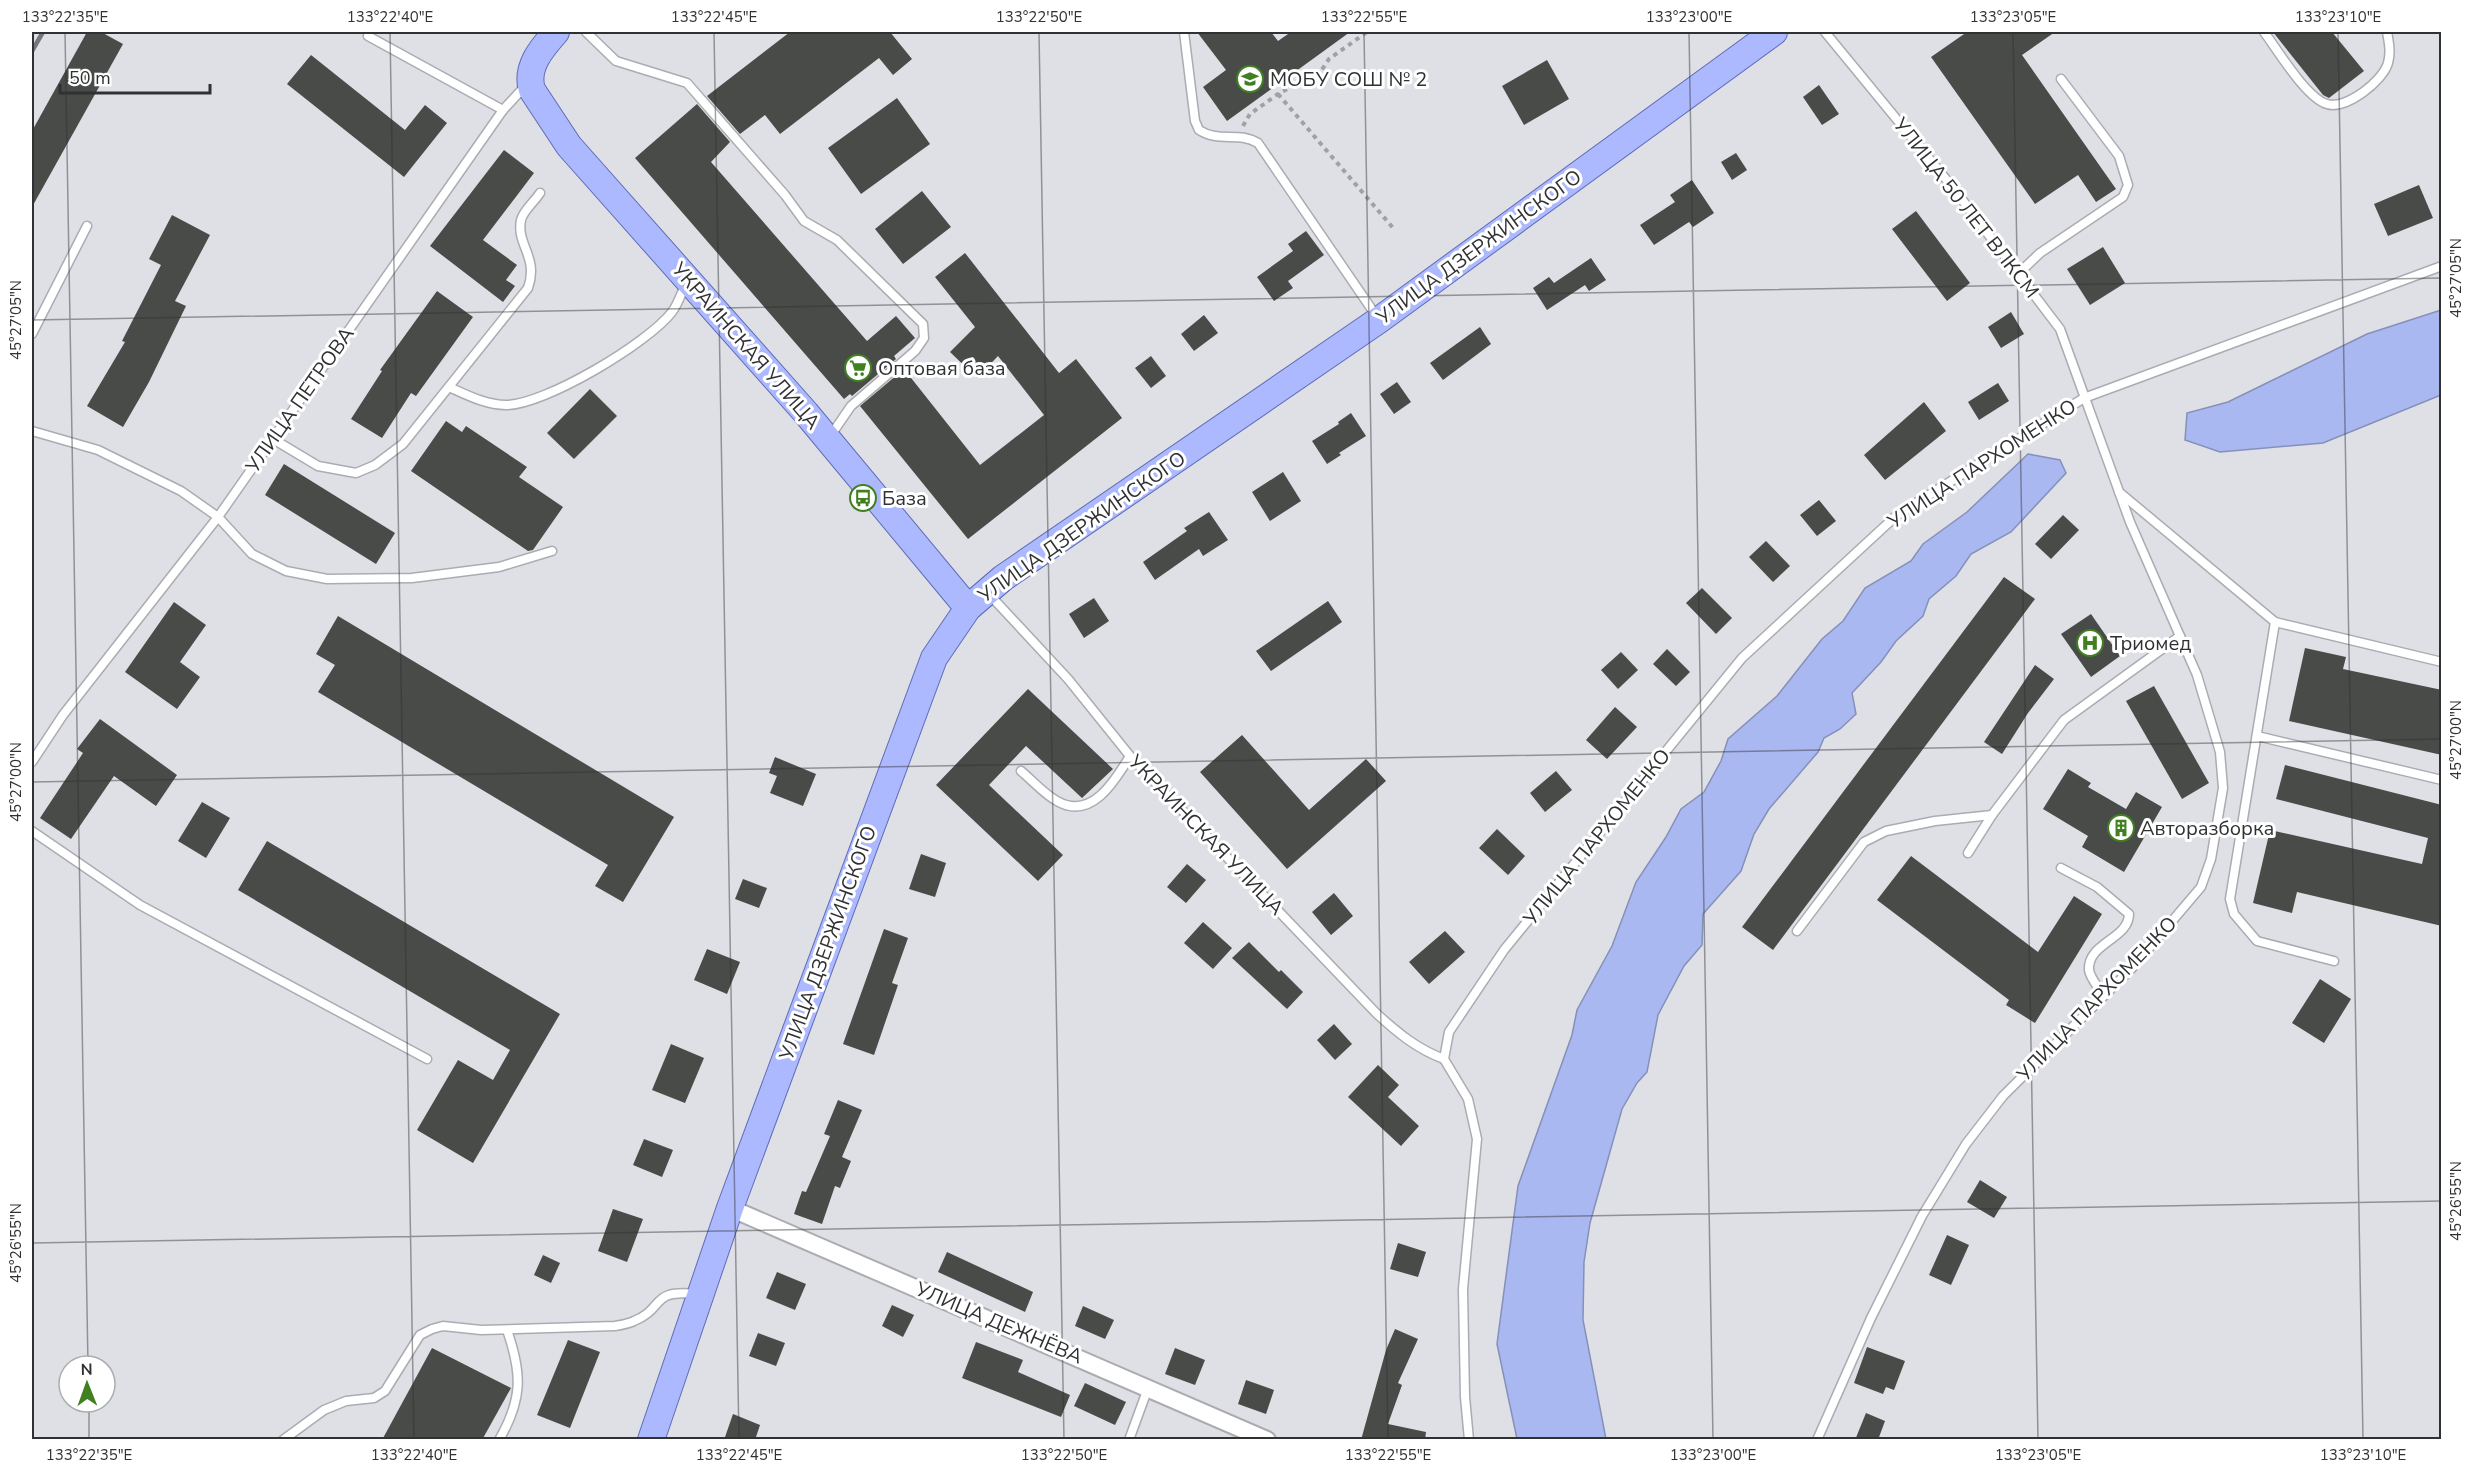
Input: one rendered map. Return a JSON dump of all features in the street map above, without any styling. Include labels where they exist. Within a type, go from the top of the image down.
[{"type":"main road","name":"УЛИЦА ПЕТРОВА","points":[[529,81],[531,68],[556,32]]},
{"type":"main road","name":"УЛИЦА ДЗЕРЖИНСКОГО","points":[[651,1440],[730,1208],[934,657],[977,599],[1379,320],[1774,32]]},
{"type":"main road","name":"УКРАИНСКАЯ УЛИЦА","points":[[529,81],[532,90],[569,146],[828,441],[977,599]]},
{"type":"street","name":"УЛИЦА ДЕЖНЁВА","points":[[730,1208],[1267,1440]]},
{"type":"lane","points":[[586,32],[616,62],[687,83],[785,195],[804,221],[837,240],[923,324],[924,338],[915,351],[851,406],[828,441]]},
{"type":"lane","points":[[1184,32],[1195,121],[1199,130],[1216,137],[1240,135],[1258,143],[1379,320]]},
{"type":"lane","name":"УЛИЦА 50 ЛЕТ ВЛКСМ","points":[[1825,32],[2019,273],[2060,329],[2074,362],[2084,398]]},
{"type":"lane","points":[[2264,32],[2316,98],[2328,105],[2343,103],[2377,83],[2388,66],[2391,51],[2387,32]]},
{"type":"lane","points":[[368,36],[502,110]]},
{"type":"lane","points":[[2019,273],[2040,253],[2123,197],[2128,185],[2119,156],[2061,79]]},
{"type":"lane","name":"УЛИЦА ПЕТРОВА","points":[[32,762],[63,715],[218,517],[502,110],[529,81]]},
{"type":"lane","points":[[273,439],[318,466],[356,473],[375,465],[403,444],[528,288],[534,273],[521,232],[521,218],[540,193]]},
{"type":"lane","points":[[32,334],[87,225]]},
{"type":"lane","name":"УЛИЦА ПАРХОМЕНКО","points":[[1444,1059],[1449,1032],[1504,950],[1743,658],[1897,515],[2084,398],[2442,266]]},
{"type":"lane","points":[[449,387],[490,402],[507,405],[532,400],[602,366],[649,332],[672,312],[687,280]]},
{"type":"lane","name":"УЛИЦА ПАРХОМЕНКО","points":[[1817,1440],[1871,1318],[1917,1226],[1966,1144],[2003,1096],[2147,951],[2201,887],[2213,850],[2223,788],[2220,752],[2197,675],[2119,492],[2084,398]]},
{"type":"lane","points":[[32,431],[98,450],[181,491],[218,517],[252,554],[286,571],[327,579],[412,578],[499,567],[552,551]]},
{"type":"lane","points":[[2119,492],[2275,622],[2442,662]]},
{"type":"lane","name":"УКРАИНСКАЯ УЛИЦА","points":[[977,599],[1068,680],[1130,756],[1377,1014],[1402,1037],[1428,1053],[1444,1059]]},
{"type":"lane","points":[[2275,622],[2230,899],[2234,914],[2257,941],[2334,961]]},
{"type":"lane","points":[[1968,853],[1992,815],[2064,720],[2180,636]]},
{"type":"lane","points":[[2257,736],[2442,780]]},
{"type":"lane","points":[[1021,771],[1057,802],[1075,808],[1089,804],[1112,787],[1130,756]]},
{"type":"lane","points":[[1797,932],[1864,842],[1886,831],[1935,821],[1992,815]]},
{"type":"lane","points":[[32,831],[140,904],[428,1059]]},
{"type":"lane","points":[[2061,868],[2097,887],[2129,914],[2129,921],[2122,932],[2101,946],[2090,962],[2089,971],[2103,995]]},
{"type":"lane","points":[[1444,1059],[1468,1099],[1477,1139],[1463,1289],[1465,1397],[1469,1440]]},
{"type":"lane","points":[[283,1440],[324,1410],[346,1401],[374,1398],[385,1391],[420,1335],[443,1326],[507,1330],[615,1326],[635,1321],[663,1296],[677,1292],[700,1294]]},
{"type":"lane","points":[[500,1440],[511,1420],[519,1393],[516,1354],[507,1330]]},
{"type":"lane","points":[[1129,1440],[1148,1388]]},
{"type":"path","points":[[1240,135],[1250,114],[1278,94],[1321,71],[1329,59],[1367,32]]},
{"type":"path","points":[[1278,94],[1394,229]]},
{"type":"water","points":[[2441,310],[2441,395],[2323,443],[2220,452],[2185,440],[2187,413],[2228,402],[2367,334]]},
{"type":"water","points":[[2028,454],[2060,460],[2066,473],[2011,532],[1971,554],[1956,576],[1929,599],[1923,616],[1896,641],[1881,662],[1852,693],[1856,714],[1840,729],[1824,738],[1818,752],[1769,809],[1754,834],[1741,871],[1703,914],[1702,945],[1684,966],[1658,1015],[1647,1072],[1637,1083],[1622,1109],[1590,1223],[1584,1262],[1583,1320],[1606,1439],[1517,1439],[1497,1344],[1518,1186],[1572,1035],[1577,1010],[1612,946],[1636,882],[1666,837],[1681,809],[1704,792],[1721,761],[1728,739],[1777,696],[1822,639],[1843,621],[1865,588],[1911,561],[1923,544],[1967,512]]},
{"type":"building","points":[[87,32],[101,32],[123,44],[32,207],[32,131]]},
{"type":"building","points":[[790,32],[890,32],[912,59],[893,75],[879,58],[780,134],[765,115],[740,134],[707,96]]},
{"type":"building","name":"МОБУ СОШ № 2","points":[[1197,32],[1271,32],[1278,41],[1291,32],[1350,32],[1227,121],[1203,87],[1226,70]]},
{"type":"building","points":[[1967,32],[2055,32],[2022,55],[2116,189],[2096,202],[2078,175],[2035,204],[1931,57]]},
{"type":"building","points":[[2273,32],[2332,32],[2364,71],[2329,98],[2323,95]]},
{"type":"building","points":[[311,55],[405,130],[425,105],[447,123],[404,177],[287,84]]},
{"type":"building","points":[[1547,60],[1569,99],[1524,125],[1502,86]]},
{"type":"building","points":[[1819,85],[1839,114],[1822,125],[1803,97]]},
{"type":"building","points":[[897,98],[930,144],[861,194],[828,148]]},
{"type":"building","points":[[697,104],[730,142],[711,162],[867,341],[896,316],[915,338],[894,356],[896,359],[852,396],[850,394],[844,399],[635,158]]},
{"type":"building","points":[[504,150],[534,173],[483,240],[517,265],[506,280],[515,286],[503,302],[430,246]]},
{"type":"building","points":[[1736,153],[1747,170],[1732,180],[1721,162]]},
{"type":"building","points":[[1692,180],[1714,213],[1693,227],[1689,222],[1654,245],[1640,225],[1675,202],[1670,195]]},
{"type":"building","points":[[2419,185],[2433,218],[2388,236],[2374,204]]},
{"type":"building","points":[[922,191],[951,227],[903,264],[875,229]]},
{"type":"building","points":[[1916,211],[1970,283],[1947,301],[1892,229]]},
{"type":"building","points":[[172,215],[210,235],[175,301],[186,306],[149,382],[123,427],[87,406],[125,342],[122,341],[161,265],[149,259]]},
{"type":"building","points":[[1306,231],[1324,255],[1288,281],[1293,288],[1274,301],[1257,277],[1293,251],[1288,244]]},
{"type":"building","points":[[2103,247],[2125,283],[2090,305],[2067,269]]},
{"type":"building","points":[[965,253],[1059,373],[1076,359],[1122,418],[968,539],[860,406],[904,369],[980,465],[1044,415],[998,356],[977,378],[950,352],[975,327],[935,277]]},
{"type":"building","points":[[1591,258],[1606,280],[1589,291],[1585,285],[1547,310],[1533,288],[1549,277],[1554,283]]},
{"type":"building","points":[[437,291],[473,317],[416,396],[411,393],[382,438],[351,419],[382,371],[380,370]]},
{"type":"building","points":[[2011,312],[2024,334],[2001,348],[1988,327]]},
{"type":"building","points":[[1204,315],[1218,333],[1194,351],[1181,334]]},
{"type":"building","points":[[1480,327],[1491,344],[1443,380],[1430,363]]},
{"type":"building","points":[[1151,356],[1166,376],[1151,388],[1135,368]]},
{"type":"building","points":[[1397,382],[1411,402],[1394,414],[1380,394]]},
{"type":"building","points":[[1998,383],[2009,401],[1979,420],[1968,402]]},
{"type":"building","points":[[590,389],[617,416],[574,459],[547,433]]},
{"type":"building","points":[[1924,402],[1946,431],[1885,480],[1864,455]]},
{"type":"building","points":[[1351,413],[1366,436],[1339,453],[1341,455],[1327,464],[1312,441],[1339,424],[1338,422]]},
{"type":"building","points":[[446,421],[462,432],[466,426],[527,467],[519,477],[563,507],[533,550],[528,551],[411,471]]},
{"type":"building","points":[[284,464],[395,533],[376,564],[265,495]]},
{"type":"building","points":[[1283,472],[1301,501],[1270,521],[1252,492]]},
{"type":"building","points":[[1819,500],[1836,521],[1817,536],[1800,515]]},
{"type":"building","points":[[1209,512],[1228,540],[1203,556],[1199,549],[1155,580],[1143,562],[1187,531],[1184,528]]},
{"type":"building","points":[[2063,515],[2079,530],[2051,559],[2035,544]]},
{"type":"building","points":[[1766,541],[1790,566],[1773,582],[1749,557]]},
{"type":"building","points":[[2004,577],[2035,599],[1773,950],[1742,927]]},
{"type":"building","points":[[1702,588],[1732,618],[1716,634],[1686,603]]},
{"type":"building","points":[[1094,598],[1109,621],[1084,638],[1069,614]]},
{"type":"building","points":[[1328,601],[1342,622],[1271,671],[1256,651]]},
{"type":"building","points":[[174,602],[206,625],[180,662],[200,677],[177,709],[125,672]]},
{"type":"building","points":[[2091,614],[2120,656],[2091,677],[2061,634]]},
{"type":"building","points":[[338,616],[674,817],[623,902],[595,886],[608,865],[318,692],[335,665],[316,654]]},
{"type":"building","points":[[2305,648],[2346,657],[2343,669],[2442,690],[2442,755],[2289,721]]},
{"type":"building","points":[[1667,649],[1690,672],[1676,686],[1653,664]]},
{"type":"building","points":[[1621,652],[1638,670],[1618,689],[1601,670]]},
{"type":"building","points":[[2035,665],[2054,679],[2028,713],[2002,754],[1984,742]]},
{"type":"building","points":[[2154,686],[2209,783],[2182,799],[2126,701]]},
{"type":"building","points":[[1028,689],[1113,769],[1082,798],[1026,746],[989,785],[1063,855],[1038,881],[936,785]]},
{"type":"building","points":[[1615,707],[1637,727],[1607,759],[1586,740]]},
{"type":"building","points":[[100,719],[177,775],[156,806],[114,776],[71,839],[40,818],[83,753],[77,749]]},
{"type":"building","points":[[1242,735],[1309,810],[1366,759],[1386,781],[1287,869],[1200,772]]},
{"type":"building","points":[[775,757],[816,774],[803,806],[770,793],[777,776],[769,773]]},
{"type":"building","points":[[2285,765],[2442,805],[2442,926],[2297,892],[2292,913],[2253,903],[2270,830],[2422,864],[2428,838],[2276,799]]},
{"type":"building","points":[[2068,769],[2091,783],[2088,787],[2126,809],[2136,792],[2162,807],[2124,872],[2082,847],[2088,836],[2043,809]]},
{"type":"building","points":[[1556,771],[1572,790],[1545,812],[1530,793]]},
{"type":"building","points":[[202,802],[230,818],[206,858],[178,841]]},
{"type":"building","points":[[1497,829],[1525,856],[1508,875],[1479,848]]},
{"type":"building","points":[[267,841],[560,1014],[473,1163],[417,1130],[458,1060],[493,1080],[510,1050],[238,890]]},
{"type":"building","points":[[921,854],[946,863],[935,897],[909,889]]},
{"type":"building","points":[[1911,856],[2038,952],[2074,896],[2102,914],[2035,1023],[2006,1005],[2009,1000],[1877,900]]},
{"type":"building","points":[[1187,864],[1206,880],[1186,903],[1167,887]]},
{"type":"building","points":[[743,879],[767,888],[759,908],[735,899]]},
{"type":"building","points":[[1334,893],[1353,916],[1331,935],[1312,912]]},
{"type":"building","points":[[1203,922],[1232,948],[1213,969],[1184,943]]},
{"type":"building","points":[[884,929],[908,938],[892,983],[898,985],[874,1055],[843,1044]]},
{"type":"building","points":[[1445,931],[1465,952],[1429,984],[1409,962]]},
{"type":"building","points":[[1249,942],[1303,992],[1287,1009],[1232,958]]},
{"type":"building","points":[[707,949],[740,962],[727,994],[694,980]]},
{"type":"building","points":[[2320,979],[2351,999],[2324,1043],[2292,1023]]},
{"type":"building","points":[[1334,1024],[1352,1044],[1335,1060],[1317,1040]]},
{"type":"building","points":[[671,1044],[704,1058],[685,1103],[652,1090]]},
{"type":"building","points":[[1378,1065],[1399,1085],[1388,1097],[1419,1126],[1401,1146],[1348,1097]]},
{"type":"building","points":[[838,1100],[862,1110],[842,1157],[851,1161],[840,1188],[835,1186],[822,1224],[794,1214],[802,1191],[806,1192],[830,1136],[824,1134]]},
{"type":"building","points":[[644,1139],[673,1150],[662,1177],[633,1165]]},
{"type":"building","points":[[1980,1180],[2007,1197],[1994,1218],[1967,1202]]},
{"type":"building","points":[[613,1209],[643,1219],[627,1262],[598,1251]]},
{"type":"building","points":[[1947,1235],[1969,1245],[1951,1285],[1929,1275]]},
{"type":"building","points":[[1398,1243],[1426,1252],[1418,1277],[1390,1269]]},
{"type":"building","points":[[947,1252],[1033,1292],[1025,1312],[938,1272]]},
{"type":"building","points":[[543,1255],[560,1263],[551,1283],[534,1275]]},
{"type":"building","points":[[777,1272],[806,1284],[795,1310],[766,1298]]},
{"type":"building","points":[[892,1305],[914,1315],[903,1337],[882,1326]]},
{"type":"building","points":[[1083,1306],[1114,1320],[1105,1339],[1075,1326]]},
{"type":"building","points":[[1395,1329],[1418,1339],[1398,1383],[1402,1385],[1388,1424],[1426,1432],[1425,1440],[1361,1440],[1386,1350]]},
{"type":"building","points":[[758,1333],[785,1343],[776,1366],[749,1356]]},
{"type":"building","points":[[568,1340],[600,1352],[570,1428],[537,1415]]},
{"type":"building","points":[[976,1342],[1023,1360],[1018,1372],[1070,1395],[1061,1417],[962,1378]]},
{"type":"building","points":[[1867,1347],[1905,1361],[1894,1390],[1886,1387],[1883,1394],[1854,1383]]},
{"type":"building","points":[[432,1348],[511,1388],[482,1440],[382,1440]]},
{"type":"building","points":[[1175,1348],[1205,1360],[1195,1385],[1165,1374]]},
{"type":"building","points":[[1246,1380],[1274,1390],[1266,1414],[1238,1404]]},
{"type":"building","points":[[1085,1383],[1126,1402],[1115,1425],[1074,1406]]},
{"type":"building","points":[[1866,1413],[1885,1421],[1878,1440],[1855,1440]]},
{"type":"building","points":[[733,1414],[760,1425],[755,1440],[724,1440]]},
{"type":"railway","points":[[32,51],[43,32]]},
{"type":"place","name":"МОБУ СОШ № 2","points":[[1250,79]]},
{"type":"place","name":"Оптовая база","points":[[858,368]]},
{"type":"place","name":"База","points":[[863,498]]},
{"type":"place","name":"Триомед","points":[[2090,643]]},
{"type":"place","name":"Авторазборка","points":[[2121,828]]}]
